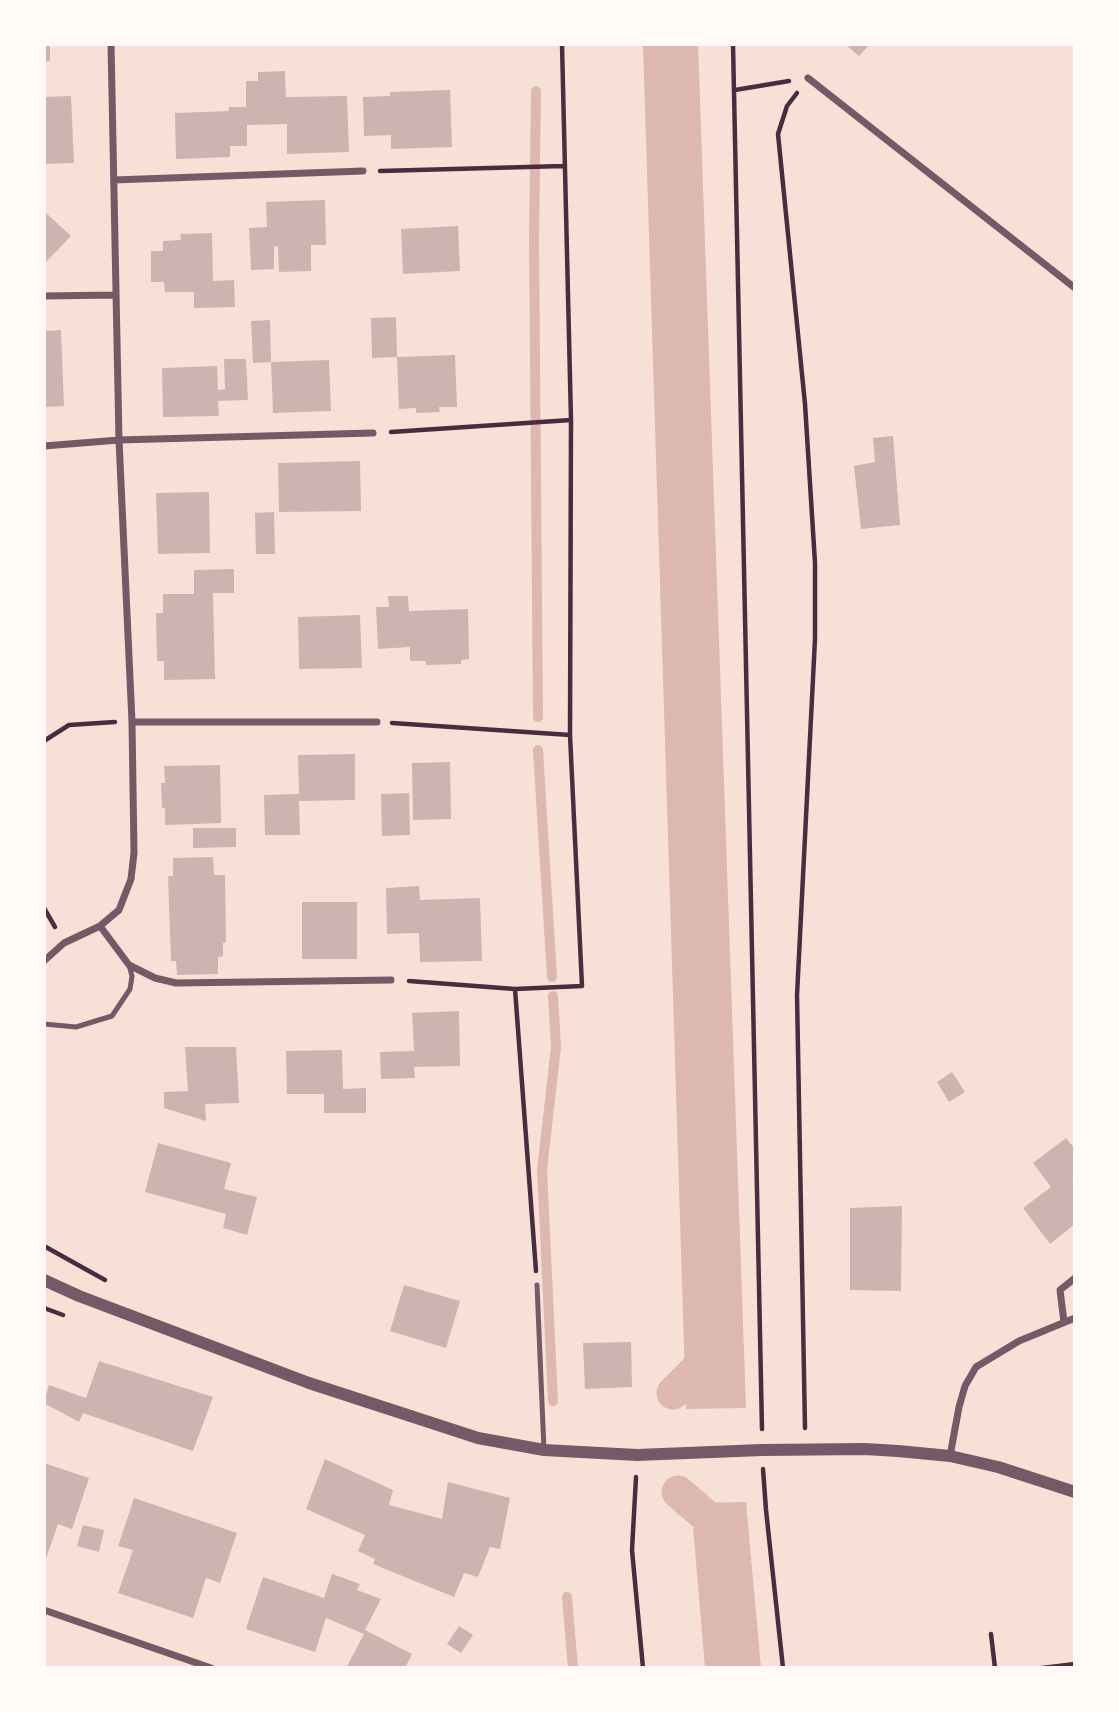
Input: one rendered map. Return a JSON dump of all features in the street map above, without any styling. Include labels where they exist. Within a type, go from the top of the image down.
[{"type":"street","points":[[44,961],[64,943],[100,926],[119,910],[131,879],[134,853],[132,722],[119,439],[111,44]]},
{"type":"street","points":[[808,78],[1075,288]]},
{"type":"street","points":[[114,180],[363,171]]},
{"type":"street","points":[[44,296],[115,295]]},
{"type":"street","points":[[44,446],[119,439],[373,433]]},
{"type":"street","points":[[132,722],[377,722]]},
{"type":"street","points":[[100,926],[129,965],[155,978],[176,983],[391,979]]},
{"type":"street","points":[[1064,1322],[1060,1290],[1075,1278]]},
{"type":"street","points":[[44,1280],[164,1329],[398,1413],[478,1438],[544,1451],[637,1455],[865,1449],[950,1456],[998,1467],[1075,1492]]},
{"type":"street","points":[[950,1456],[965,1385],[975,1367],[1018,1341],[1075,1318]]},
{"type":"street","points":[[44,1610],[211,1668]]},
{"type":"lane","points":[[44,1024],[76,1027],[112,1016],[130,989],[132,976],[129,965]]},
{"type":"lane","points":[[537,1285],[544,1451]]},
{"type":"path","points":[[391,979],[515,989],[582,986],[570,735],[571,420],[562,44]]},
{"type":"path","points":[[733,44],[762,1431],[750,1432]]},
{"type":"path","points":[[735,90],[808,78]]},
{"type":"path","points":[[805,1450],[797,995],[815,639],[815,564],[805,404],[779,134],[787,106],[808,78]]},
{"type":"path","points":[[363,171],[564,166]]},
{"type":"path","points":[[373,433],[571,420]]},
{"type":"path","points":[[44,741],[69,725],[132,722]]},
{"type":"path","points":[[377,722],[570,735]]},
{"type":"path","points":[[515,989],[537,1285]]},
{"type":"path","points":[[44,1246],[116,1286]]},
{"type":"path","points":[[637,1455],[632,1550],[643,1668]]},
{"type":"path","points":[[763,1465],[783,1668]]},
{"type":"path","points":[[991,1634],[995,1668]]},
{"type":"path","points":[[1042,1668],[1075,1664]]},
{"type":"shaded area","points":[[643,44],[698,44],[746,1408],[686,1409]]},
{"type":"shaded area","points":[[746,1502],[761,1668],[705,1668],[691,1503]]},
{"type":"building","points":[[44,44],[50,44],[50,61],[44,62]]},
{"type":"building","points":[[845,44],[870,44],[859,56]]},
{"type":"building","points":[[285,71],[286,97],[347,96],[349,152],[287,154],[287,124],[247,125],[247,146],[230,146],[230,157],[176,159],[175,113],[229,111],[229,107],[246,107],[246,81],[258,81],[258,72]]},
{"type":"building","points":[[450,90],[452,147],[391,149],[391,135],[364,136],[363,97],[390,96],[390,92]]},
{"type":"building","points":[[71,96],[74,163],[44,164],[44,97]]},
{"type":"building","points":[[325,200],[326,245],[311,245],[311,271],[279,272],[278,246],[274,247],[274,269],[251,270],[249,228],[267,227],[266,202]]},
{"type":"building","points":[[44,211],[71,236],[44,264]]},
{"type":"building","points":[[458,226],[460,271],[403,274],[401,229]]},
{"type":"building","points":[[212,233],[213,281],[234,280],[235,307],[194,308],[194,292],[165,292],[164,282],[151,282],[151,251],[163,251],[163,241],[181,240],[180,234]]},
{"type":"building","points":[[396,317],[397,357],[372,358],[371,318]]},
{"type":"building","points":[[270,320],[271,362],[253,363],[251,321]]},
{"type":"building","points":[[61,330],[64,406],[44,407],[44,331]]},
{"type":"building","points":[[455,355],[457,407],[439,407],[440,412],[416,413],[416,408],[399,409],[397,357]]},
{"type":"building","points":[[224,359],[246,359],[248,400],[218,401],[219,416],[163,417],[162,368],[217,366],[218,390],[225,389]]},
{"type":"building","points":[[329,360],[331,411],[273,413],[271,362]]},
{"type":"building","points":[[893,436],[900,525],[861,529],[854,466],[875,462],[873,438]]},
{"type":"building","points":[[360,461],[361,511],[279,512],[278,463]]},
{"type":"building","points":[[209,492],[210,553],[158,554],[156,493]]},
{"type":"building","points":[[274,512],[275,554],[256,554],[255,513]]},
{"type":"building","points":[[234,569],[234,593],[213,593],[215,679],[164,680],[164,661],[157,661],[156,613],[163,613],[163,594],[194,594],[194,570]]},
{"type":"building","points":[[388,596],[408,596],[409,611],[468,609],[469,659],[461,660],[461,664],[426,665],[426,661],[410,661],[410,647],[378,649],[376,607],[389,607]]},
{"type":"building","points":[[360,615],[362,668],[299,669],[298,617]]},
{"type":"building","points":[[355,754],[355,800],[299,801],[300,835],[265,835],[264,795],[299,794],[298,755]]},
{"type":"building","points":[[450,762],[451,819],[413,820],[412,763]]},
{"type":"building","points":[[220,765],[221,823],[165,825],[161,783],[165,783],[164,766]]},
{"type":"building","points":[[409,793],[410,835],[382,836],[381,794]]},
{"type":"building","points":[[193,828],[236,828],[236,847],[193,848]]},
{"type":"building","points":[[213,857],[214,875],[225,875],[226,942],[223,943],[223,956],[218,957],[218,974],[177,975],[176,961],[171,961],[168,876],[173,876],[173,858]]},
{"type":"building","points":[[419,886],[420,900],[480,898],[482,961],[420,962],[419,933],[387,934],[386,888]]},
{"type":"building","points":[[302,902],[357,902],[357,959],[302,959]]},
{"type":"building","points":[[459,1011],[460,1066],[414,1067],[415,1078],[381,1079],[380,1052],[414,1051],[412,1013]]},
{"type":"building","points":[[185,1047],[236,1047],[239,1103],[205,1104],[206,1121],[164,1108],[164,1092],[188,1091]]},
{"type":"building","points":[[342,1050],[343,1089],[366,1088],[366,1113],[324,1113],[324,1094],[287,1094],[286,1051]]},
{"type":"building","points":[[952,1072],[965,1092],[949,1102],[937,1082]]},
{"type":"building","points":[[1066,1138],[1075,1149],[1075,1176],[1072,1178],[1075,1182],[1075,1224],[1050,1244],[1023,1208],[1051,1187],[1033,1163]]},
{"type":"building","points":[[158,1143],[231,1163],[224,1189],[257,1197],[247,1235],[223,1228],[226,1214],[145,1192]]},
{"type":"building","points":[[902,1206],[901,1291],[850,1290],[850,1208]]},
{"type":"building","points":[[404,1285],[460,1301],[446,1348],[390,1331]]},
{"type":"building","points":[[631,1342],[632,1387],[585,1389],[583,1343]]},
{"type":"building","points":[[99,1361],[213,1397],[193,1451],[83,1413],[79,1422],[44,1403],[49,1385],[86,1398]]},
{"type":"building","points":[[325,1459],[393,1490],[389,1505],[442,1519],[448,1482],[510,1498],[500,1549],[490,1547],[478,1577],[464,1573],[454,1597],[373,1564],[375,1559],[358,1551],[365,1535],[306,1509]]},
{"type":"building","points":[[44,1463],[89,1478],[72,1529],[58,1524],[44,1564]]},
{"type":"building","points":[[134,1498],[237,1533],[220,1583],[206,1578],[193,1618],[118,1593],[133,1550],[118,1546]]},
{"type":"building","points":[[83,1525],[104,1530],[99,1552],[77,1546]]},
{"type":"building","points":[[332,1574],[360,1584],[357,1590],[381,1599],[365,1630],[412,1654],[405,1668],[346,1668],[364,1634],[326,1618],[315,1652],[246,1629],[263,1577],[324,1598]]},
{"type":"building","points":[[459,1626],[473,1635],[461,1653],[447,1644]]},
{"type":"waterway","points":[[536,91],[534,240],[538,717]]},
{"type":"waterway","points":[[538,750],[552,977]]},
{"type":"waterway","points":[[553,996],[556,1047],[542,1170],[553,1401]]},
{"type":"waterway","points":[[673,1393],[711,1355],[711,1348]]},
{"type":"waterway","points":[[678,1492],[721,1529],[721,1533]]},
{"type":"waterway","points":[[567,1597],[573,1668]]}]
